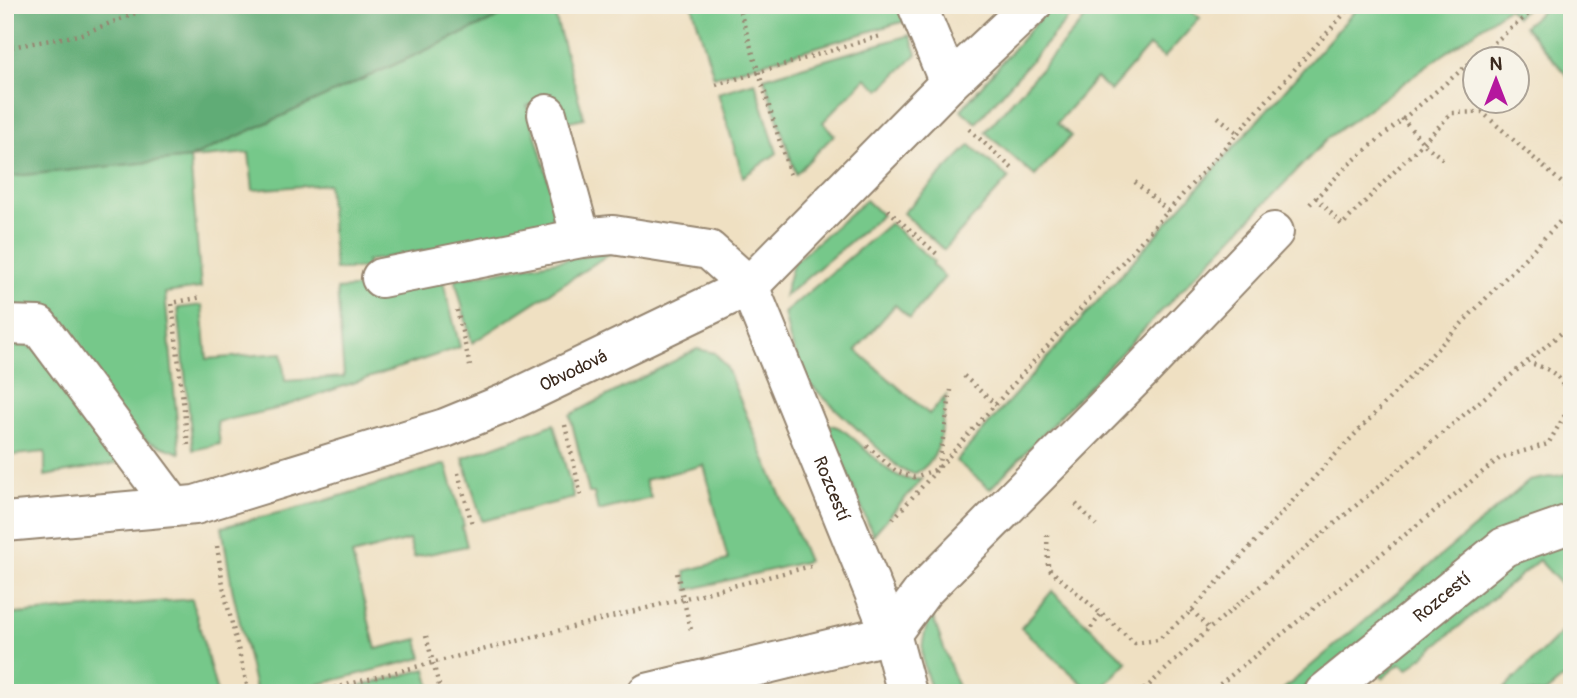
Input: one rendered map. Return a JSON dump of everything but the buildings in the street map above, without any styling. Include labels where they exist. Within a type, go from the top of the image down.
[{"type":"street","name":"Obvodová","points":[[5,522],[193,504],[445,428],[554,380],[749,286],[950,83],[1032,5]]},
{"type":"street","points":[[920,14],[950,83]]},
{"type":"street","points":[[547,114],[581,238]]},
{"type":"street","points":[[647,693],[891,635],[923,591],[1143,369],[1273,232]]},
{"type":"street","points":[[381,278],[581,238],[613,235],[709,250],[749,286]]},
{"type":"street","name":"Rozcestí","points":[[749,286],[891,635],[907,693]]},
{"type":"street","points":[[5,325],[39,326],[193,504]]},
{"type":"street","name":"Rozcestí","points":[[1324,693],[1504,547],[1572,523]]},
{"type":"path","points":[[5,48],[79,35],[157,5]]},
{"type":"path","points":[[738,5],[790,178]]},
{"type":"path","points":[[892,520],[1352,5]]},
{"type":"path","points":[[1273,232],[1289,226],[1347,166],[1539,5]]},
{"type":"path","points":[[716,85],[758,74],[920,14]]},
{"type":"path","points":[[1317,197],[1342,225],[1452,113],[1482,112],[1572,192]]},
{"type":"path","points":[[1218,117],[1238,133]]},
{"type":"path","points":[[1402,118],[1423,144],[1444,160]]},
{"type":"path","points":[[975,134],[1015,171]]},
{"type":"path","points":[[1135,182],[1168,211]]},
{"type":"path","points":[[1047,532],[1048,568],[1135,643],[1158,640],[1192,610],[1334,456],[1572,209]]},
{"type":"path","points":[[892,214],[939,256]]},
{"type":"path","points":[[202,298],[172,303],[193,504],[224,592],[249,693]]},
{"type":"path","points":[[1138,693],[1209,629],[1572,324]]},
{"type":"path","points":[[466,344],[471,369]]},
{"type":"path","points":[[1209,693],[1500,458],[1548,444],[1569,408],[1564,383],[1548,369],[1529,362]]},
{"type":"path","points":[[964,376],[996,405]]},
{"type":"path","points":[[554,380],[581,496]]},
{"type":"path","points":[[938,469],[951,390]]},
{"type":"path","points":[[1084,494],[1075,504],[1096,525]]},
{"type":"path","points":[[314,693],[821,563]]},
{"type":"path","points":[[677,573],[703,679]]},
{"type":"path","points":[[1192,610],[1209,629]]},
{"type":"path","points":[[1091,628],[1101,614]]},
{"type":"path","points":[[426,636],[441,693]]},
{"type":"green space","points":[[5,5],[525,5],[190,158],[5,177]]},
{"type":"green space","points":[[525,5],[552,5],[584,118],[565,122],[557,97],[527,106],[555,202],[552,220],[538,231],[367,261],[367,268],[335,270],[328,184],[253,190],[249,153],[190,158]]},
{"type":"green space","points":[[692,5],[898,5],[905,21],[714,77]]},
{"type":"green space","points":[[1051,5],[1080,5],[976,123],[961,110]]},
{"type":"green space","points":[[1097,5],[1185,5],[1200,18],[1164,58],[1149,46],[1110,91],[1096,78],[1057,123],[1071,136],[1035,176],[985,132]]},
{"type":"green space","points":[[1360,5],[1530,5],[1516,17],[1508,8],[1329,137],[990,489],[956,461]]},
{"type":"green space","points":[[1549,5],[1572,5],[1572,81],[1524,26]]},
{"type":"green space","points":[[910,35],[917,54],[880,90],[866,78],[823,122],[834,135],[796,174],[764,78]]},
{"type":"green space","points":[[755,82],[777,153],[743,177],[718,93]]},
{"type":"green space","points":[[970,145],[1009,178],[944,250],[903,213]]},
{"type":"green space","points":[[190,158],[201,288],[165,293],[180,453],[147,441],[5,308],[5,177]]},
{"type":"green space","points":[[866,200],[882,215],[784,297],[793,263]]},
{"type":"green space","points":[[890,223],[934,262],[932,265],[945,277],[910,318],[895,305],[856,350],[929,414],[946,396],[940,441],[936,451],[924,468],[914,474],[900,469],[807,382],[790,340],[784,313]]},
{"type":"green space","points":[[614,251],[472,343],[455,279]]},
{"type":"green space","points":[[443,281],[460,347],[276,409],[217,422],[220,444],[193,450],[178,308],[202,305],[207,359],[282,353],[285,381],[344,377],[337,289],[368,287],[369,295]]},
{"type":"green space","points":[[5,339],[16,339],[39,352],[123,462],[45,476],[45,452],[5,456]]},
{"type":"green space","points":[[697,349],[715,353],[726,366],[808,561],[688,590],[685,571],[728,560],[704,465],[645,480],[651,498],[598,511],[594,493],[589,493],[570,415]]},
{"type":"green space","points":[[554,424],[574,498],[482,521],[463,458]]},
{"type":"green space","points":[[826,424],[836,426],[850,435],[890,471],[912,480],[923,478],[873,535]]},
{"type":"green space","points":[[446,464],[467,546],[414,557],[409,540],[352,555],[376,649],[418,639],[422,658],[285,693],[256,693],[232,588],[222,527],[317,503]]},
{"type":"green space","points":[[1572,473],[1572,503],[1524,518],[1494,535],[1298,693],[1279,693],[1529,481]]},
{"type":"green space","points":[[1572,536],[1572,596],[1539,560],[1408,669],[1400,664],[1382,678],[1376,670],[1508,559]]},
{"type":"green space","points":[[1052,591],[1127,662],[1097,693],[1093,693],[1021,628]]},
{"type":"green space","points":[[192,599],[217,693],[5,693],[5,615]]},
{"type":"green space","points":[[931,612],[960,693],[933,693],[928,681],[922,652]]},
{"type":"green space","points":[[1572,622],[1572,671],[1545,693],[1500,693]]},
{"type":"green space","points":[[426,669],[432,693],[335,693]]}]
